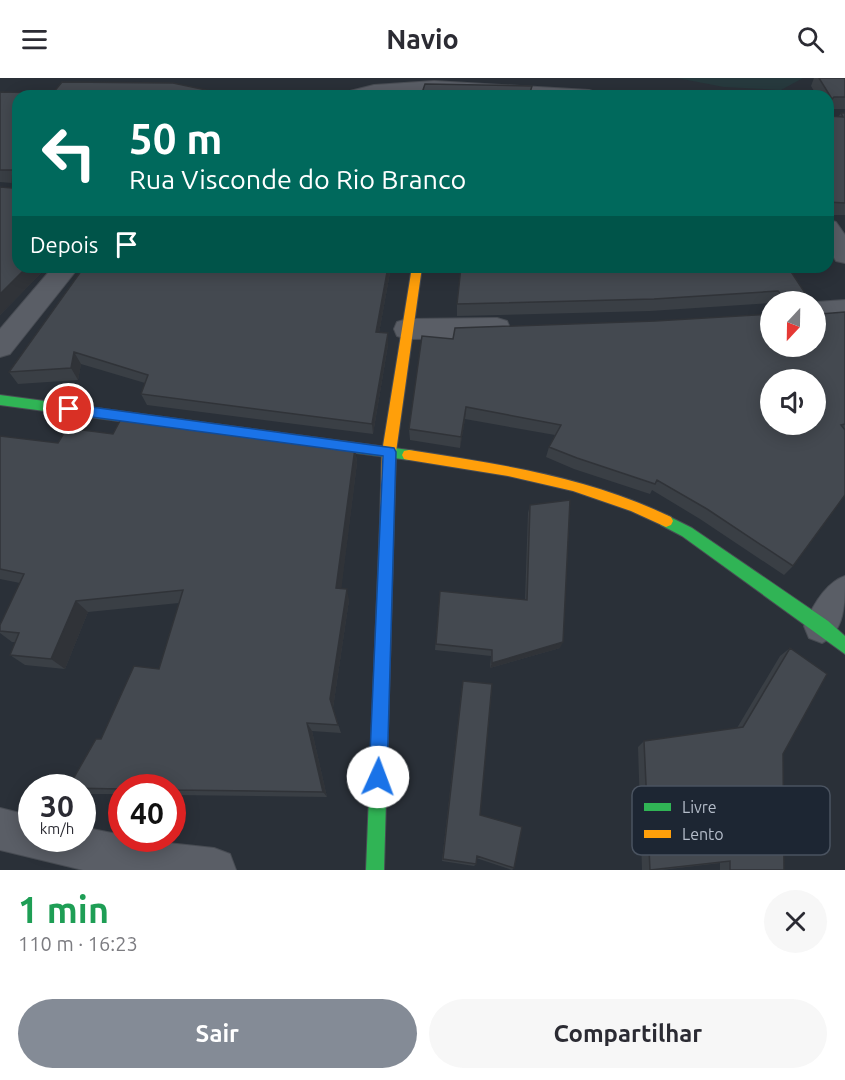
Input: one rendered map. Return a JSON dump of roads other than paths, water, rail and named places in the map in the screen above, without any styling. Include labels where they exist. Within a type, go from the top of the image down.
[{"type":"street","points":[[357,88],[403,85],[515,90]]},
{"type":"street","points":[[0,347],[62,273]]},
{"type":"street","points":[[375,870],[389,452],[416,273]]},
{"type":"street","points":[[826,310],[845,309]]},
{"type":"street","points":[[407,329],[523,327]]},
{"type":"street","points":[[0,400],[389,452],[537,476],[596,491],[643,508],[687,532],[833,636],[845,592]]},
{"type":"street","points":[[0,829],[18,834]]},
{"type":"street","points":[[96,851],[155,864],[214,870]]}]
